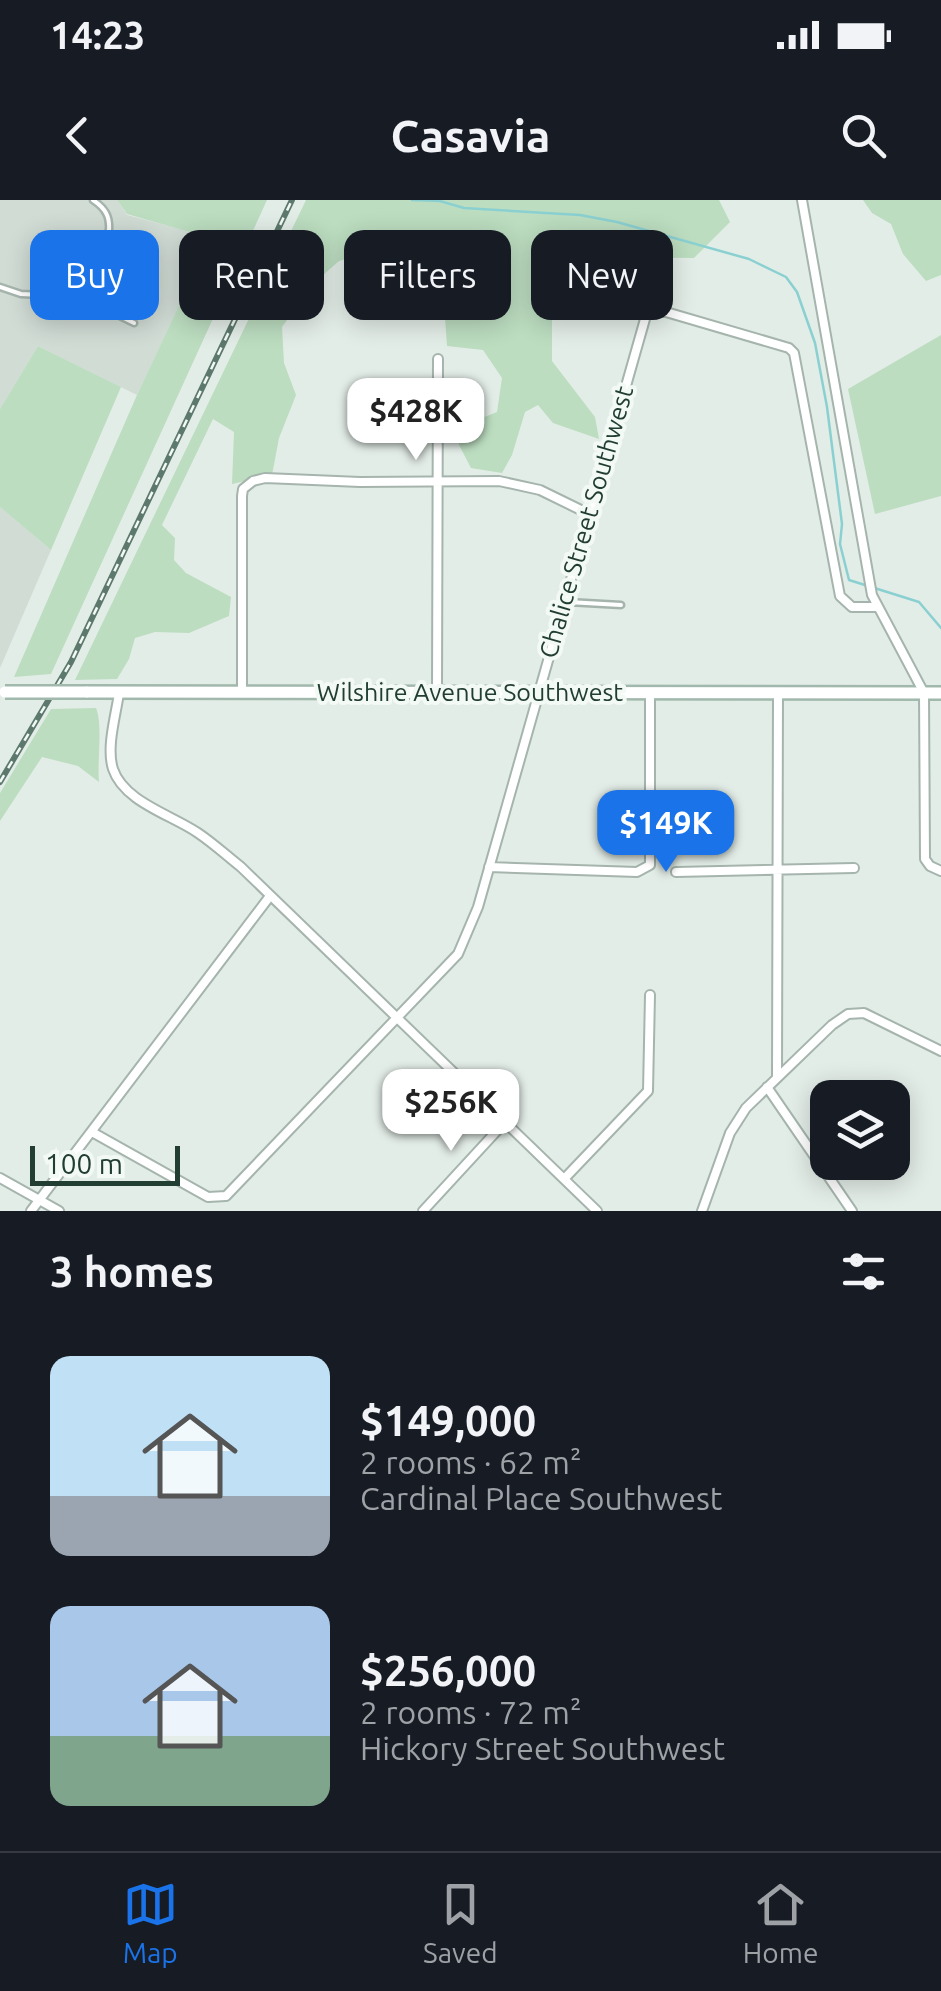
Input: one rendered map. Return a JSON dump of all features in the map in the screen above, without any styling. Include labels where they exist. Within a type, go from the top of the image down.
[{"type":"street","points":[[802,200],[872,595],[924,693],[926,859],[941,871]]},
{"type":"street","name":"Chalice Street Southwest","points":[[92,1132],[208,1197],[226,1196],[458,954],[489,867],[648,312],[666,312],[789,348],[794,353],[840,596],[852,607],[877,607]]},
{"type":"street","points":[[436,692],[438,358]]},
{"type":"street","points":[[242,692],[243,489],[253,481],[264,478],[516,483],[540,490],[588,514]]},
{"type":"street","name":"Wilshire Avenue Southwest","points":[[3,692],[941,693]]},
{"type":"street","points":[[119,692],[110,758],[123,786],[133,796],[201,835],[270,896],[597,1211]]},
{"type":"street","points":[[489,867],[637,872],[650,865],[650,693]]},
{"type":"street","points":[[777,1077],[778,693]]},
{"type":"street","points":[[676,872],[854,868]]},
{"type":"street","points":[[31,1211],[270,896]]},
{"type":"street","points":[[564,1179],[648,1092],[650,995]]},
{"type":"street","points":[[702,1211],[730,1134],[746,1108],[832,1025],[857,1012],[941,1050]]},
{"type":"street","points":[[766,1087],[852,1211]]},
{"type":"street","points":[[423,1211],[506,1122]]},
{"type":"street","points":[[0,1178],[59,1211]]},
{"type":"lane","points":[[94,200],[104,206],[110,230],[80,286],[83,298],[134,323]]},
{"type":"lane","points":[[0,288],[30,294]]},
{"type":"lane","points":[[564,601],[622,604]]},
{"type":"shaded area","points":[[0,200],[117,200],[127,215],[185,230],[179,230],[179,307],[137,395],[38,346],[0,409]]},
{"type":"shaded area","points":[[0,507],[51,550],[0,668]]},
{"type":"green space","points":[[117,200],[267,200],[253,230],[183,230],[127,214]]},
{"type":"green space","points":[[306,200],[719,200],[730,222],[694,258],[673,258],[673,230],[531,230],[531,320],[552,320],[552,361],[595,417],[599,439],[553,423],[538,405],[525,412],[512,455],[502,473],[471,468],[459,445],[457,428],[497,412],[502,378],[483,350],[447,346],[445,320],[511,320],[511,230],[344,230],[344,260],[324,274],[324,230],[292,230]]},
{"type":"green space","points":[[863,200],[941,200],[941,275],[926,281],[903,254],[891,224],[872,213]]},
{"type":"green space","points":[[179,306],[179,320],[212,320],[51,674],[14,677]]},
{"type":"green space","points":[[248,320],[287,320],[282,327],[284,363],[296,395],[279,438],[272,475],[232,484],[234,432],[213,419],[162,525],[175,538],[174,560],[186,573],[231,597],[229,616],[189,633],[155,632],[135,638],[117,679],[75,680]]},
{"type":"green space","points":[[941,335],[941,496],[875,514],[848,389]]},
{"type":"green space","points":[[38,346],[121,387],[51,550],[0,507],[0,409]]},
{"type":"green space","points":[[96,708],[99,782],[78,766],[42,757],[0,821],[0,793],[51,709]]},
{"type":"waterway","points":[[412,200],[440,201],[464,208],[580,215],[617,222],[749,259],[786,277],[797,292],[815,343],[842,524],[840,544],[849,580],[919,602],[941,628]]},
{"type":"railway","points":[[0,782],[71,662],[292,200]]}]
